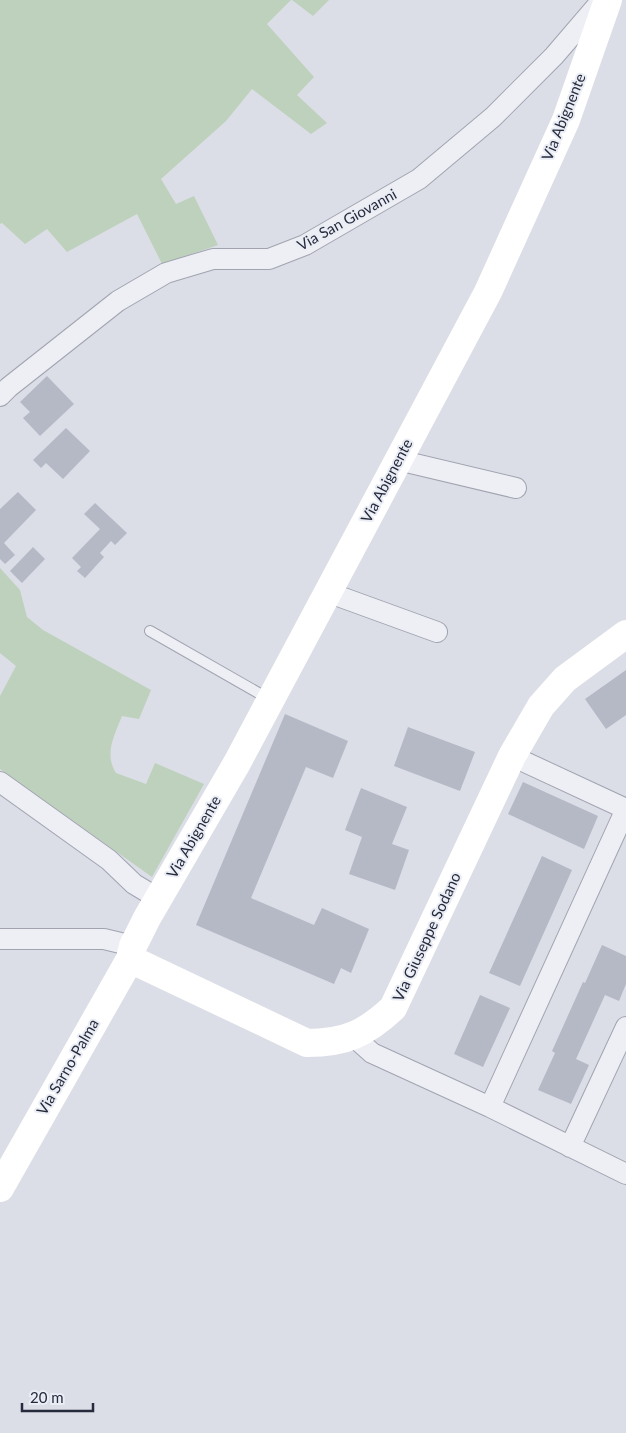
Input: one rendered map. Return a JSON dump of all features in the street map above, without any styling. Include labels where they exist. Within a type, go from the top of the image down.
[{"type":"street","name":"Via San Giovanni","points":[[0,396],[118,301],[166,273],[213,259],[268,259],[305,245],[419,179],[493,117],[554,56],[602,0]]},
{"type":"street","name":"Via Abignente","points":[[132,952],[159,899],[237,763],[488,292],[566,120],[608,0]]},
{"type":"street","points":[[398,460],[516,488]]},
{"type":"street","points":[[327,592],[437,632]]},
{"type":"street","name":"Via Giuseppe Sodano","points":[[132,952],[306,1043],[333,1043],[353,1036],[376,1024],[393,1008],[512,756],[541,706],[565,679],[626,634]]},
{"type":"street","points":[[490,1107],[626,809],[512,756]]},
{"type":"street","points":[[0,782],[109,860],[134,884],[159,899]]},
{"type":"street","points":[[0,939],[104,939],[132,952]]},
{"type":"street","name":"Via Sarno-Palma","points":[[0,1188],[132,952]]},
{"type":"street","points":[[570,1147],[626,1027]]},
{"type":"street","points":[[353,1036],[372,1053],[490,1107],[626,1174]]},
{"type":"lane","points":[[150,631],[270,700]]},
{"type":"green space","points":[[0,0],[291,0],[267,24],[314,77],[297,95],[327,123],[311,134],[252,89],[226,121],[161,179],[176,204],[194,196],[218,245],[162,264],[137,214],[67,252],[47,229],[25,244],[2,223],[0,224]]},
{"type":"green space","points":[[292,0],[329,0],[313,16]]},
{"type":"green space","points":[[0,568],[20,590],[27,617],[43,630],[151,690],[139,719],[122,716],[113,738],[111,752],[112,766],[116,773],[146,784],[155,763],[204,784],[152,877],[0,769],[0,696],[16,666],[0,653]]},
{"type":"building","points":[[47,376],[74,404],[40,436],[23,418],[30,412],[20,402]]},
{"type":"building","points":[[66,428],[90,451],[63,479],[46,463],[41,468],[33,460]]},
{"type":"building","points":[[18,492],[36,510],[4,543],[15,555],[5,564],[0,559],[0,509]]},
{"type":"building","points":[[95,503],[127,533],[115,545],[111,541],[100,553],[104,557],[85,578],[77,571],[81,567],[72,558],[100,529],[84,514]]},
{"type":"building","points":[[33,547],[45,559],[22,583],[10,571]]},
{"type":"building","points":[[626,670],[626,715],[606,729],[585,699]]},
{"type":"building","points":[[285,714],[348,741],[333,778],[306,767],[251,898],[314,925],[322,908],[369,929],[351,973],[341,968],[334,984],[196,925]]},
{"type":"building","points":[[408,727],[475,752],[460,791],[394,766]]},
{"type":"building","points":[[523,782],[598,816],[584,849],[508,814]]},
{"type":"building","points":[[361,788],[407,807],[392,844],[409,850],[395,890],[349,874],[362,837],[345,830]]},
{"type":"building","points":[[542,856],[572,870],[520,986],[489,973]]},
{"type":"building","points":[[602,945],[626,956],[626,984],[619,1001],[605,995],[576,1059],[589,1065],[571,1104],[538,1090],[555,1053],[552,1051]]},
{"type":"building","points":[[480,995],[510,1008],[483,1067],[454,1054]]}]
